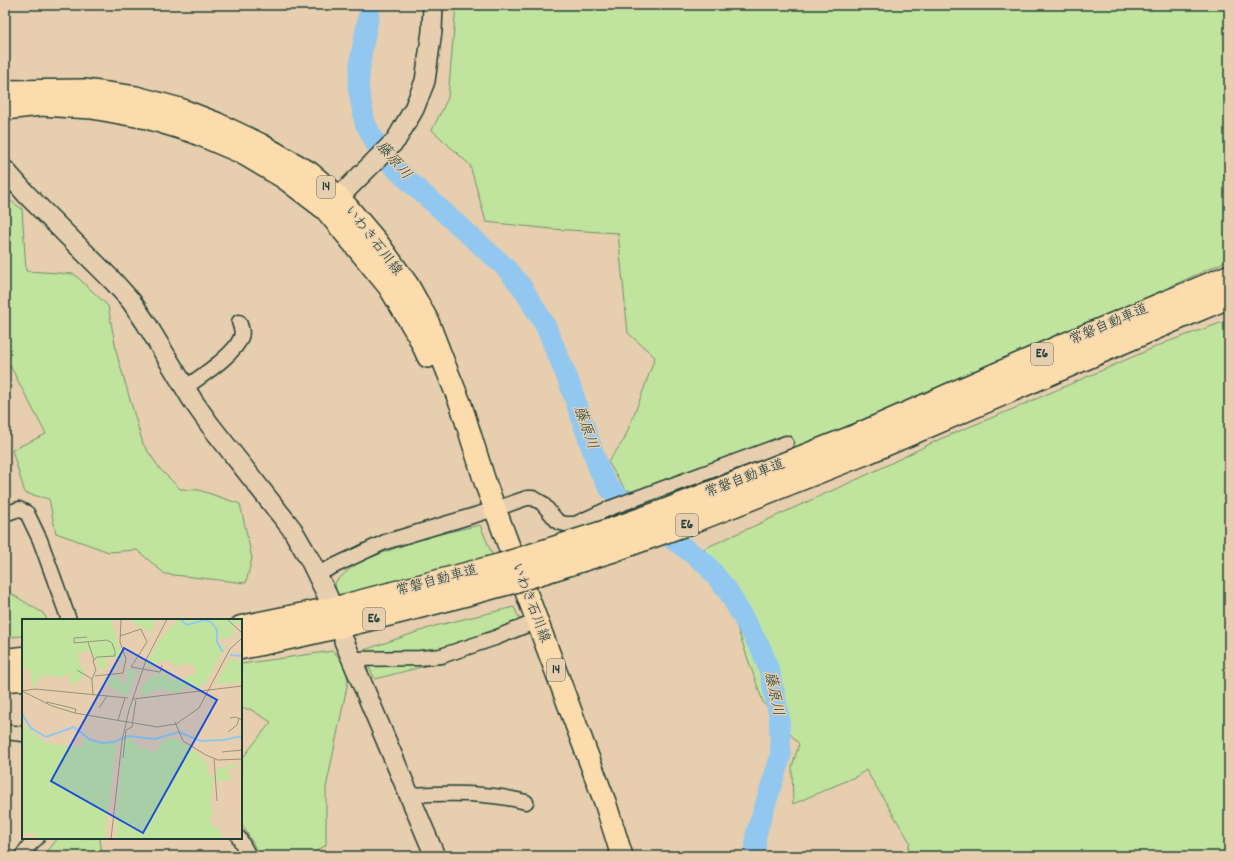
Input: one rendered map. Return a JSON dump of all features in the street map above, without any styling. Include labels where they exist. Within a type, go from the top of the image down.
[{"type":"highway","name":"常磐自動車道","points":[[860,445],[1063,345],[1229,276]]},
{"type":"highway","name":"常磐自動車道","points":[[242,648],[290,639],[424,607],[610,530],[860,445],[1229,298]]},
{"type":"highway","name":"常磐自動車道","points":[[242,627],[503,574]]},
{"type":"highway","points":[[5,660],[22,658]]},
{"type":"highway","points":[[5,680],[22,678]]},
{"type":"main road","name":"いわき石川線","points":[[5,91],[84,90],[136,97],[180,109],[216,123],[260,144],[309,172],[389,287],[418,335],[454,413],[486,485],[605,802],[622,856]]},
{"type":"main road","name":"いわき石川線","points":[[5,108],[40,105],[92,108],[147,118],[193,132],[240,152],[332,204]]},
{"type":"street","points":[[332,204],[396,140],[414,110],[425,81],[432,31],[433,5]]},
{"type":"street","points":[[5,170],[27,195],[113,281],[130,301],[146,323],[185,388],[210,425],[292,529],[310,560],[328,597]]},
{"type":"street","points":[[185,388],[229,354],[236,346],[242,330],[239,322]]},
{"type":"street","points":[[317,574],[385,542],[527,498],[534,498],[542,503],[558,522],[574,524],[610,508],[786,442]]},
{"type":"street","points":[[5,514],[19,510],[27,513],[40,540],[69,619]]},
{"type":"street","points":[[352,659],[420,658],[441,656],[495,638],[537,621]]},
{"type":"street","points":[[344,641],[435,856]]},
{"type":"street","points":[[5,732],[22,734]]},
{"type":"street","points":[[409,795],[455,793],[512,798],[526,802]]},
{"type":"street","points":[[22,856],[31,843],[36,839]]},
{"type":"street","points":[[240,839],[249,856]]},
{"type":"green space","points":[[456,5],[1229,5],[1229,259],[793,458],[698,483],[660,503],[625,489],[608,462],[624,440],[655,357],[628,333],[618,233],[552,229],[486,222],[470,165],[432,130],[448,98]]},
{"type":"green space","points":[[5,197],[22,209],[26,271],[74,274],[108,306],[117,355],[143,444],[160,469],[180,489],[199,490],[240,504],[252,558],[246,583],[165,574],[137,550],[109,552],[56,533],[49,499],[25,493],[12,450],[46,434],[5,356]]},
{"type":"green space","points":[[1229,320],[1229,856],[906,856],[910,842],[866,770],[857,776],[793,804],[792,767],[799,744],[763,702],[734,619],[701,550],[871,473],[940,439],[1167,342]]},
{"type":"green space","points":[[480,525],[494,559],[337,598],[335,582],[358,562],[426,537]]},
{"type":"green space","points":[[5,590],[43,613],[46,619],[22,619],[22,636],[5,637]]},
{"type":"green space","points":[[514,607],[520,620],[445,664],[429,665],[375,679],[361,651],[435,626]]},
{"type":"green space","points":[[333,651],[346,666],[348,681],[326,788],[326,845],[309,856],[260,856],[242,824],[242,759],[271,722],[250,709],[242,709],[242,664]]},
{"type":"green space","points":[[57,839],[100,839],[102,856],[44,856]]},
{"type":"waterway","name":"藤原川","points":[[368,5],[369,14],[361,56],[358,87],[365,123],[377,146],[400,173],[504,266],[522,287],[546,327],[569,382],[600,472],[610,489],[635,511],[706,564],[728,591],[762,651],[770,673],[779,716],[781,755],[756,834],[755,856]]}]
